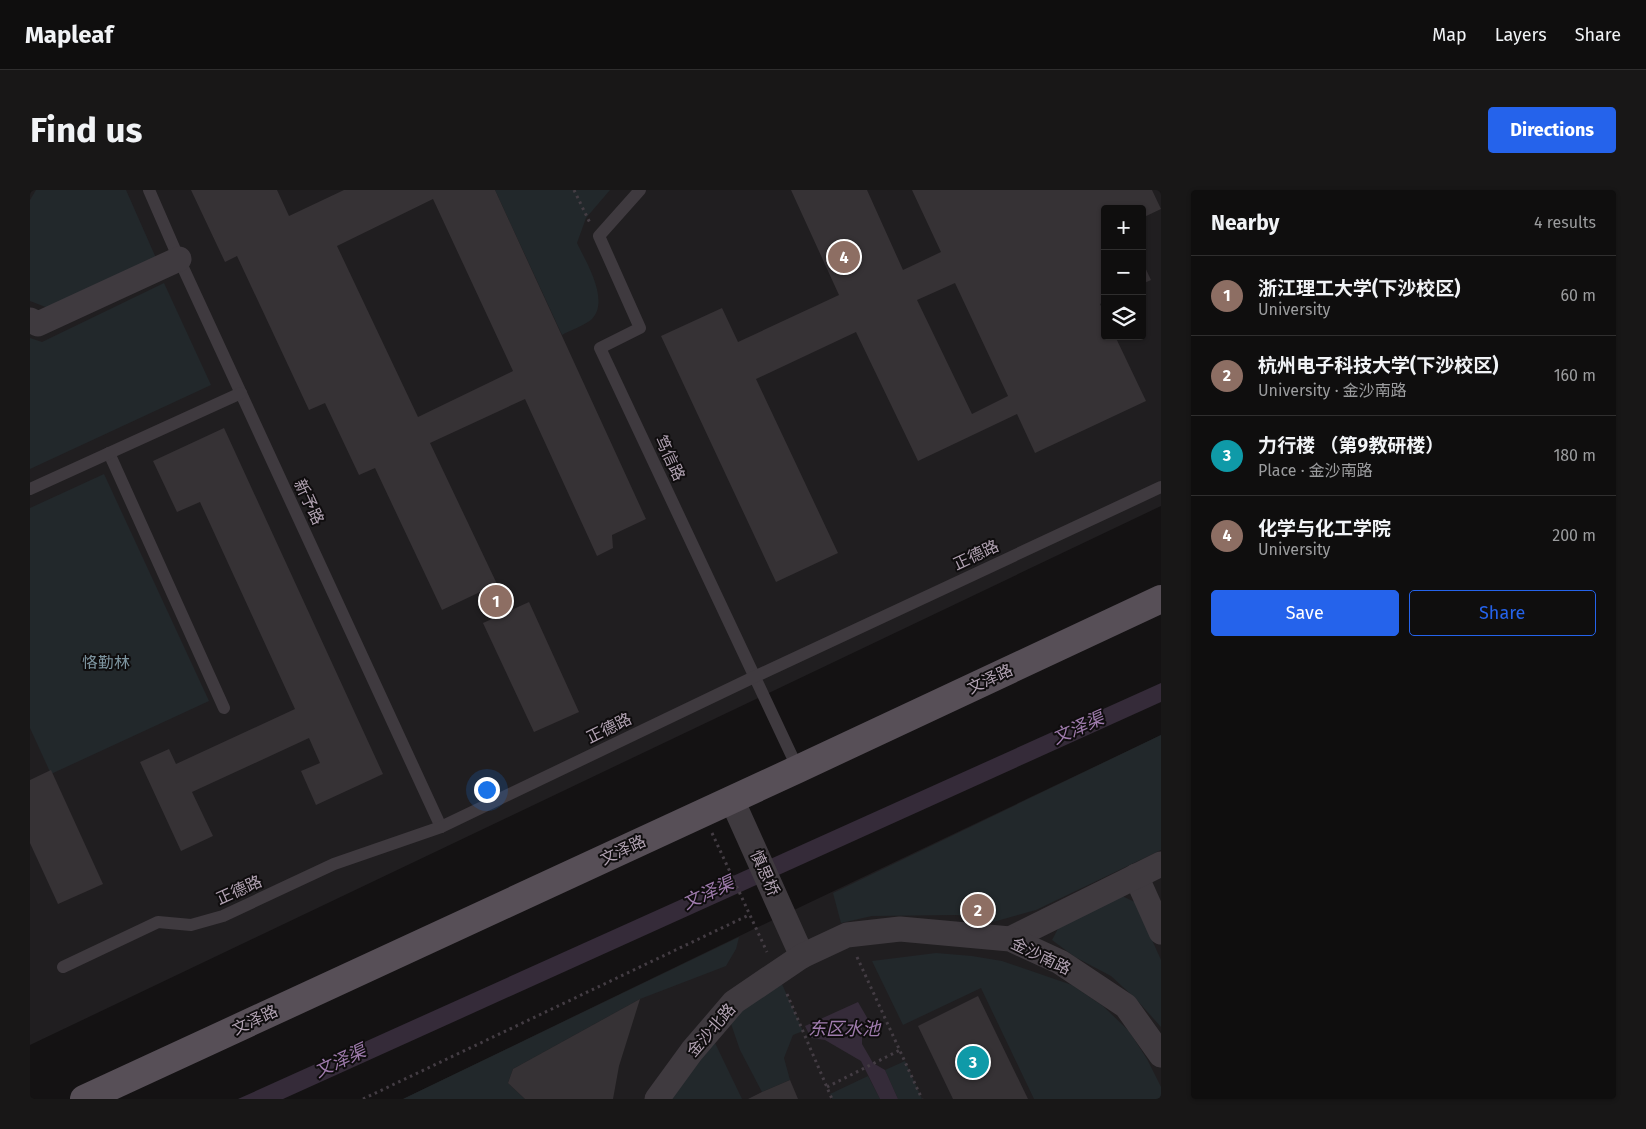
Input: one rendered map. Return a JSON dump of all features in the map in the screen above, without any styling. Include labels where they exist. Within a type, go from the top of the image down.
[{"type":"main road","name":"文泽路","points":[[84,1099],[732,800],[1161,599]]},
{"type":"street","points":[[30,320],[38,324],[179,259]]},
{"type":"street","name":"慎思桥","points":[[732,800],[802,956]]},
{"type":"street","points":[[1010,939],[1161,864]]},
{"type":"street","points":[[1136,876],[1161,932]]},
{"type":"street","name":"金沙南路","points":[[802,956],[847,935],[900,929],[1010,939],[1060,962],[1126,1006],[1161,1055]]},
{"type":"street","name":"金沙北路","points":[[658,1099],[692,1050],[734,1002],[802,956]]},
{"type":"lane","name":"新予路","points":[[149,190],[441,827]]},
{"type":"lane","points":[[599,236],[640,190]]},
{"type":"lane","name":"笃信路","points":[[599,236],[640,328],[600,348],[798,769]]},
{"type":"lane","points":[[30,489],[241,393]]},
{"type":"lane","points":[[109,453],[224,708]]},
{"type":"lane","name":"正德路","points":[[63,967],[158,922],[191,925],[224,916],[334,864],[441,827],[754,677],[1161,487]]},
{"type":"path","points":[[574,190],[586,218],[599,236]]},
{"type":"path","points":[[720,851],[777,973],[832,1099]]},
{"type":"path","points":[[363,1099],[749,915]]},
{"type":"path","points":[[847,935],[922,1099]]},
{"type":"path","points":[[826,1087],[900,1050]]},
{"type":"shaded area","points":[[30,190],[1161,190],[1161,506],[30,1045]]},
{"type":"shaded area","points":[[1161,735],[1161,1099],[403,1099],[756,928]]},
{"type":"green space","points":[[36,190],[126,190],[156,258],[48,308],[30,301],[30,200]]},
{"type":"green space","points":[[495,190],[610,190],[586,218],[577,243],[595,281],[598,292],[599,302],[597,311],[590,321],[562,335]]},
{"type":"green space","points":[[164,283],[211,385],[30,469],[30,338],[42,342]]},
{"type":"green space","name":"恪勤林","points":[[104,474],[209,701],[51,774],[30,728],[30,508]]},
{"type":"green space","points":[[1161,735],[1161,850],[1036,910],[993,922],[957,915],[872,916],[841,923],[833,893]]},
{"type":"green space","points":[[1122,896],[1135,902],[1161,960],[1161,1027],[1135,998],[1111,976],[1075,957],[1052,940],[1060,925]]},
{"type":"green space","points":[[739,937],[736,949],[726,966],[640,999],[513,1069],[508,1083],[525,1099],[403,1099]]},
{"type":"green space","points":[[936,953],[1002,961],[1072,985],[1103,1006],[1129,1031],[1147,1059],[1161,1087],[1161,1099],[1034,1099],[981,988],[903,1025],[872,961]]},
{"type":"green space","points":[[777,973],[803,1031],[793,1035],[784,1058],[790,1080],[762,1092],[740,1050],[730,1021]]},
{"type":"green space","points":[[715,1043],[742,1099],[672,1099],[688,1073]]},
{"type":"green space","points":[[905,1061],[922,1099],[898,1099],[885,1070]]},
{"type":"green space","points":[[868,1076],[880,1099],[832,1099],[830,1094]]},
{"type":"water","name":"文泽渠","points":[[1161,683],[1161,702],[283,1099],[238,1099]]},
{"type":"water","name":"东区水池","points":[[858,1002],[869,1021],[862,1025],[862,1044],[873,1063],[885,1070],[898,1099],[880,1099],[861,1061],[825,1040],[811,1038],[805,1026]]},
{"type":"building","points":[[191,190],[277,190],[289,216],[344,190],[495,190],[646,519],[612,535],[613,548],[597,556],[525,399],[430,443],[497,584],[442,610],[375,468],[359,475],[325,403],[309,410],[237,256],[225,262]],"holes":[[[433,199],[513,371],[418,417],[337,246]]]},
{"type":"building","points":[[791,190],[867,190],[903,270],[941,252],[912,190],[1152,190],[1161,209],[1146,216],[1146,205],[1101,205],[1101,340],[1117,340],[1146,401],[1035,453],[1017,414],[918,461],[856,332],[756,379],[838,553],[776,582],[661,336],[722,308],[738,342],[839,295]],"holes":[[[955,283],[1008,396],[972,414],[917,300]]]},
{"type":"building","points":[[1146,269],[1151,280],[1146,282]]},
{"type":"building","points":[[224,428],[383,774],[316,805],[301,771],[320,763],[309,738],[192,792],[213,836],[181,851],[140,762],[169,749],[176,764],[295,709],[200,502],[177,512],[153,461]]},
{"type":"building","points":[[529,602],[579,712],[534,732],[483,623]]},
{"type":"building","points":[[51,770],[103,884],[58,904],[30,843],[30,780]]},
{"type":"building","points":[[978,996],[1028,1099],[953,1099],[918,1026]]},
{"type":"building","points":[[640,999],[619,1066],[613,1099],[525,1099],[508,1083],[513,1069]]},
{"type":"building","points":[[790,1080],[798,1099],[748,1099],[762,1092]]},
{"type":"place","name":"化学与化工学院","points":[[844,257]]},
{"type":"place","name":"浙江理工大学(下沙校区)","points":[[496,601]]},
{"type":"place","name":"杭州电子科技大学(下沙校区)","points":[[978,910]]},
{"type":"place","name":"力行楼 （第9教研楼）","points":[[973,1062]]}]
